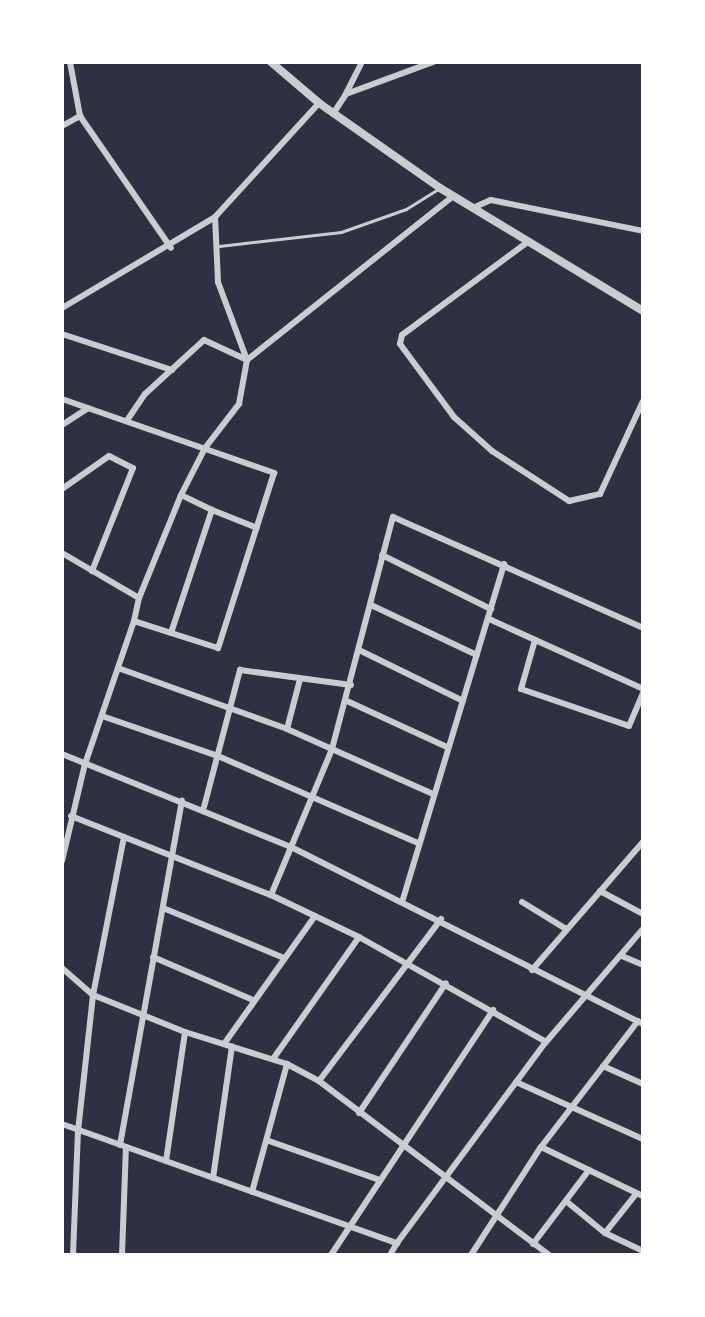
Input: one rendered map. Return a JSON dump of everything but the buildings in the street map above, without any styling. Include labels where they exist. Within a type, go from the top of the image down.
[{"type":"street","points":[[70,62],[80,116],[171,248]]},
{"type":"street","points":[[271,62],[333,114],[440,188],[643,311]]},
{"type":"street","points":[[333,114],[362,62]]},
{"type":"street","points":[[346,94],[433,62]]},
{"type":"street","points":[[62,308],[171,248],[215,217],[319,103]]},
{"type":"street","points":[[62,126],[80,116]]},
{"type":"street","points":[[247,360],[453,196]]},
{"type":"street","points":[[475,207],[491,200],[643,231]]},
{"type":"street","points":[[62,861],[85,764],[139,598],[181,495],[205,448],[239,404],[247,360],[221,291],[215,217]]},
{"type":"street","points":[[529,241],[402,335],[400,344],[454,417],[492,451],[569,501],[586,502],[600,494],[643,401]]},
{"type":"street","points":[[62,334],[172,370]]},
{"type":"street","points":[[128,419],[204,340],[247,360]]},
{"type":"street","points":[[62,399],[128,419],[274,473],[218,648],[134,621]]},
{"type":"street","points":[[62,425],[88,408]]},
{"type":"street","points":[[62,489],[109,456],[133,468],[92,571]]},
{"type":"street","points":[[181,495],[257,528]]},
{"type":"street","points":[[171,633],[212,510]]},
{"type":"street","points":[[271,895],[332,749],[393,517],[643,628]]},
{"type":"street","points":[[62,553],[139,598]]},
{"type":"street","points":[[382,555],[491,609]]},
{"type":"street","points":[[403,899],[431,793],[463,701],[504,564]]},
{"type":"street","points":[[371,605],[477,655]]},
{"type":"street","points":[[489,619],[535,640],[643,691],[629,726],[521,689],[535,640]]},
{"type":"street","points":[[359,650],[463,701]]},
{"type":"street","points":[[118,668],[287,729],[431,793]]},
{"type":"street","points":[[204,807],[233,708],[240,670],[351,685]]},
{"type":"street","points":[[287,729],[300,679]]},
{"type":"street","points":[[347,701],[447,747]]},
{"type":"street","points":[[102,716],[218,756],[418,843]]},
{"type":"street","points":[[62,754],[204,807],[403,899],[584,998],[640,1022],[541,1147],[471,1255]]},
{"type":"street","points":[[122,1255],[123,1146],[140,1015],[182,801]]},
{"type":"street","points":[[71,816],[271,895],[407,962],[546,1042]]},
{"type":"street","points":[[73,1255],[78,1131],[93,995],[124,837]]},
{"type":"street","points":[[532,970],[643,842]]},
{"type":"street","points":[[600,891],[643,914]]},
{"type":"street","points":[[522,902],[566,929]]},
{"type":"street","points":[[163,908],[282,957]]},
{"type":"street","points":[[224,1044],[251,999],[315,916]]},
{"type":"street","points":[[319,1081],[441,919]]},
{"type":"street","points":[[390,1255],[546,1042],[643,929]]},
{"type":"street","points":[[273,1059],[359,937]]},
{"type":"street","points":[[622,956],[643,965]]},
{"type":"street","points":[[153,957],[251,999]]},
{"type":"street","points":[[62,968],[93,995],[185,1032],[287,1064],[319,1081],[549,1255]]},
{"type":"street","points":[[359,1113],[446,983]]},
{"type":"street","points":[[331,1255],[377,1179],[493,1010]]},
{"type":"street","points":[[166,1161],[185,1032]]},
{"type":"street","points":[[213,1178],[232,1046]]},
{"type":"street","points":[[252,1192],[269,1141],[287,1064]]},
{"type":"street","points":[[603,1066],[643,1084]]},
{"type":"street","points":[[516,1082],[643,1139]]},
{"type":"street","points":[[62,1124],[397,1243]]},
{"type":"street","points":[[269,1141],[377,1179]]},
{"type":"street","points":[[541,1147],[640,1195],[605,1233]]},
{"type":"street","points":[[533,1244],[589,1170]]},
{"type":"street","points":[[566,1201],[605,1233],[643,1251]]},
{"type":"lane","points":[[217,246],[341,232],[419,203],[440,188]]}]
